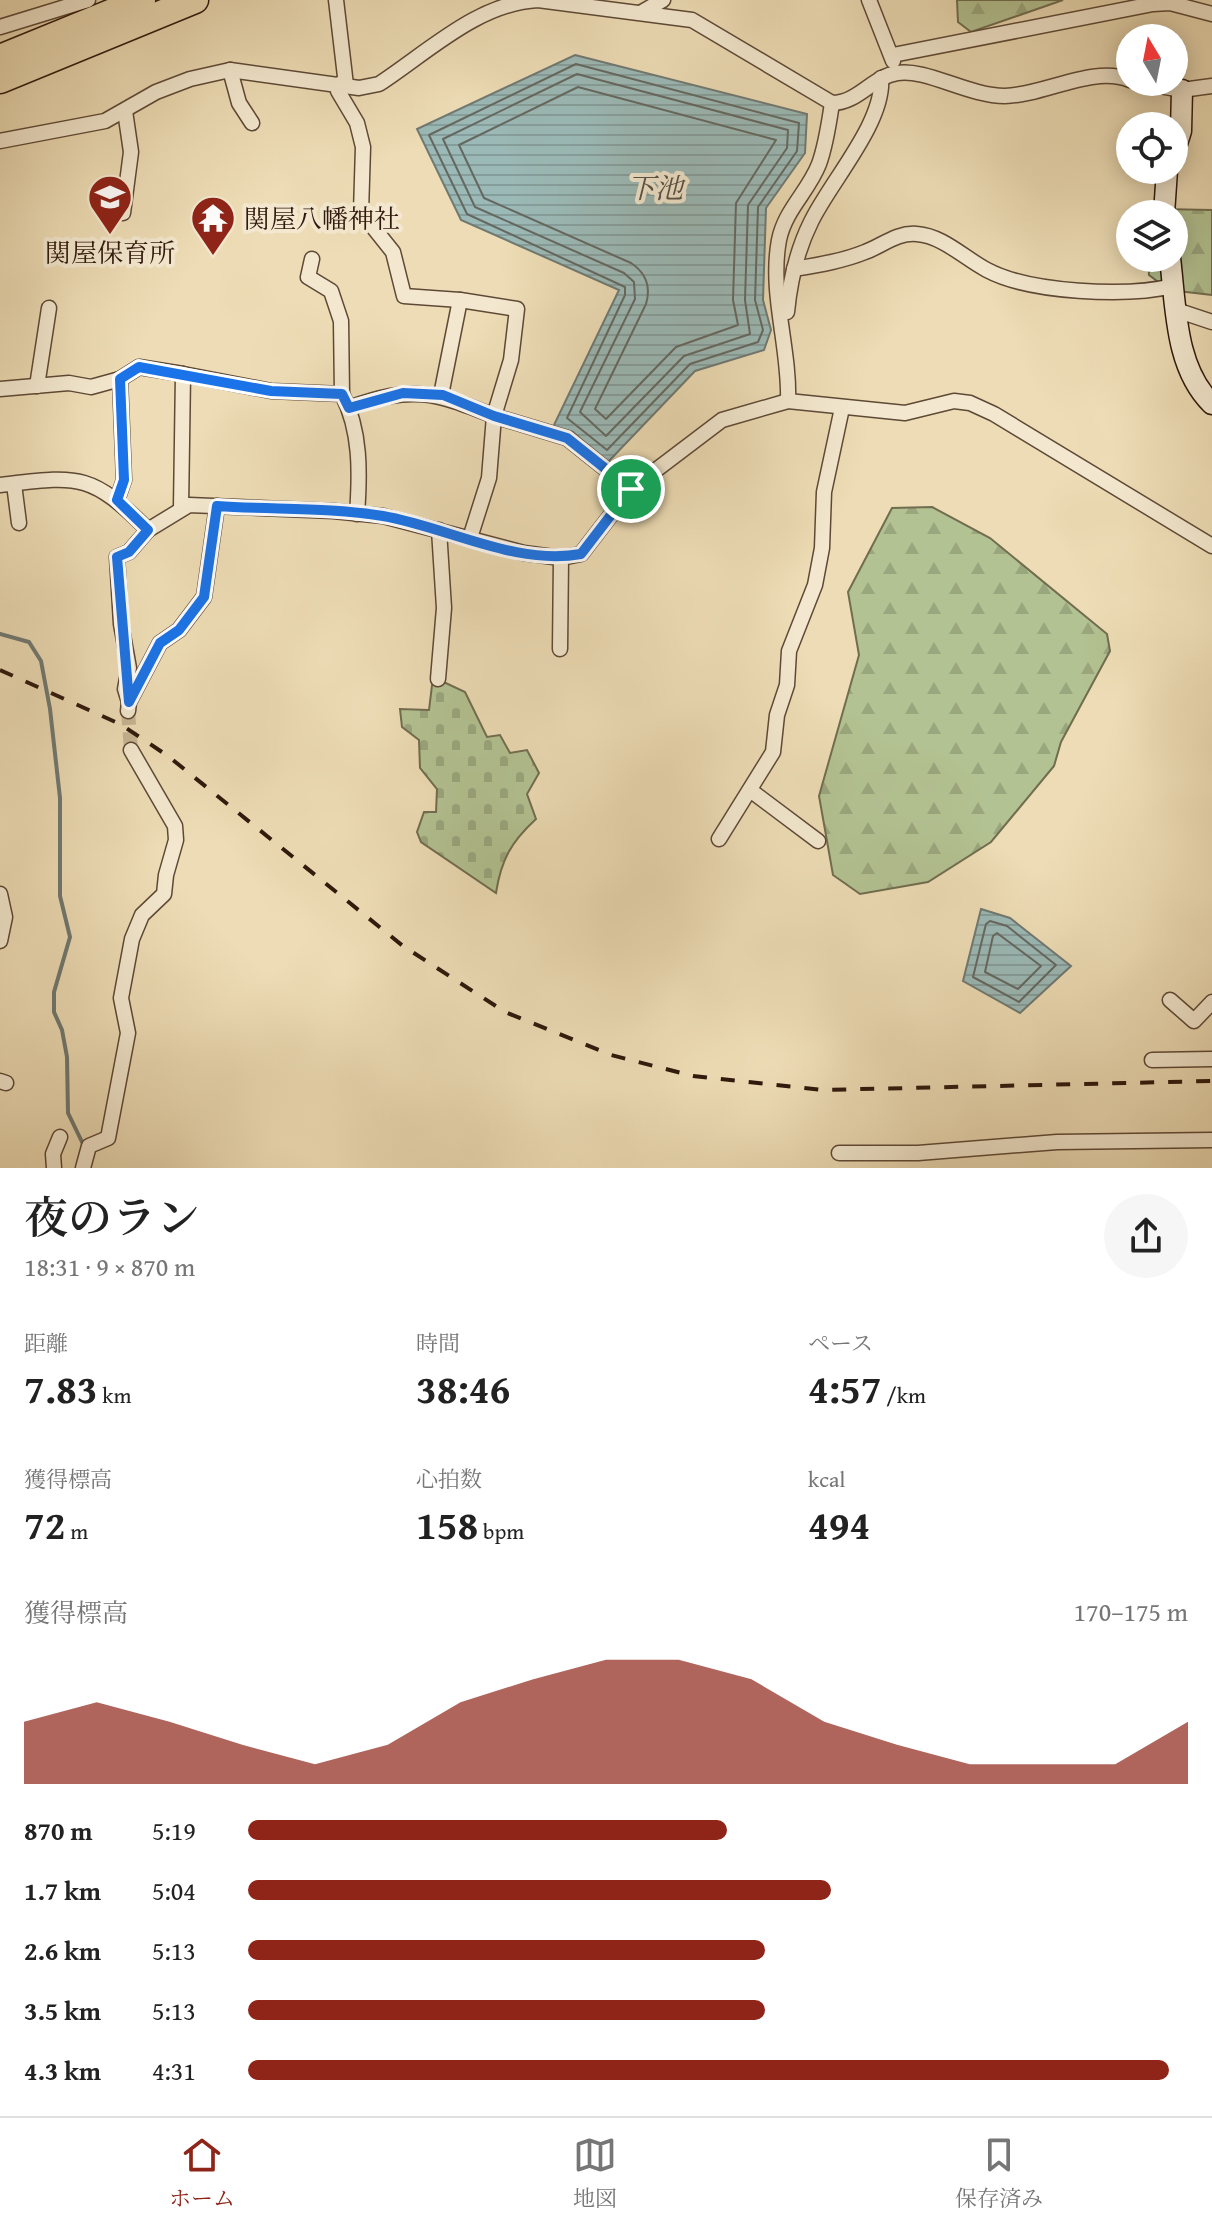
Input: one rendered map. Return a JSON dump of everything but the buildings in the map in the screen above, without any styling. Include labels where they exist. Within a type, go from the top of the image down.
[{"type":"highway","points":[[0,58],[142,0]]},
{"type":"highway","points":[[0,80],[195,0]]},
{"type":"street","points":[[0,27],[88,0]]},
{"type":"street","points":[[337,0],[344,84],[338,91],[357,123],[363,147],[361,212],[393,252],[404,296],[460,300],[517,309],[511,360],[494,416],[489,478],[470,538]]},
{"type":"street","points":[[642,13],[663,0]]},
{"type":"street","points":[[784,332],[794,269],[809,224],[867,129],[893,55],[869,0]]},
{"type":"street","points":[[0,141],[105,121],[156,92],[190,79],[230,70],[359,88],[379,84],[489,10],[518,1],[683,18],[708,26],[747,54],[832,103],[850,100],[886,76],[916,73],[957,88],[1003,96],[1043,92],[1111,74],[1116,76]]},
{"type":"street","points":[[893,55],[1153,4],[1170,3],[1212,14]]},
{"type":"street","points":[[230,70],[239,103],[252,123]]},
{"type":"street","points":[[1188,89],[1212,86]]},
{"type":"street","points":[[788,401],[789,370],[775,274],[778,241],[785,216],[819,165],[832,103]]},
{"type":"street","points":[[123,213],[131,152],[125,111]]},
{"type":"street","points":[[794,269],[865,253],[901,235],[915,234],[951,247],[989,272],[1016,280],[1125,293],[1173,286]]},
{"type":"street","points":[[312,259],[308,277],[331,291],[341,321],[342,394],[349,408],[358,448],[357,514]]},
{"type":"street","points":[[1172,272],[1185,361],[1194,383],[1212,404]]},
{"type":"street","points":[[441,395],[460,300]]},
{"type":"street","points":[[37,386],[49,308]]},
{"type":"street","points":[[1176,310],[1212,322]]},
{"type":"street","points":[[0,389],[69,383],[91,387],[120,379],[139,367],[271,391],[342,394]]},
{"type":"street","points":[[181,508],[183,374]]},
{"type":"street","points":[[117,500],[124,480],[120,379]]},
{"type":"street","points":[[349,408],[403,393],[441,395],[494,416],[567,438],[631,489]]},
{"type":"street","points":[[217,506],[204,597],[179,630],[160,643],[129,706],[117,557],[129,552],[148,530],[181,508],[189,505],[217,506],[357,514],[439,530],[524,553],[561,558],[581,554],[631,489],[722,420],[788,401],[905,413],[954,401],[970,403],[1020,429],[1212,546]]},
{"type":"street","points":[[719,839],[773,752],[780,702],[787,685],[789,651],[815,585],[822,548],[824,492],[842,408]]},
{"type":"street","points":[[19,523],[7,485],[43,478],[80,480],[104,489],[148,530]]},
{"type":"street","points":[[438,679],[444,608],[439,530]]},
{"type":"street","points":[[560,649],[561,558]]},
{"type":"street","points":[[83,1168],[89,1146],[108,1138],[128,1033],[121,998],[132,939],[142,915],[164,894],[176,840],[171,814],[131,750]]},
{"type":"street","points":[[750,790],[818,841]]},
{"type":"street","points":[[0,894],[5,917],[0,941]]},
{"type":"street","points":[[1170,1000],[1194,1021],[1212,1002]]},
{"type":"street","points":[[1152,1060],[1212,1059]]},
{"type":"street","points":[[54,1168],[53,1154],[60,1137]]},
{"type":"street","points":[[839,1153],[918,1160],[1057,1142],[1212,1140]]},
{"type":"green space","points":[[957,0],[1063,0],[971,32],[958,22]]},
{"type":"green space","points":[[1188,210],[1212,210],[1212,295],[1169,290],[1149,272],[1188,272]]},
{"type":"green space","points":[[932,507],[990,538],[1107,634],[1110,651],[1061,742],[1054,766],[991,842],[928,882],[860,894],[833,875],[819,796],[859,655],[848,592],[892,508]]},
{"type":"green space","points":[[433,677],[465,692],[487,737],[500,735],[510,753],[527,750],[539,773],[527,794],[536,819],[508,852],[496,893],[421,842],[417,832],[424,812],[436,812],[437,789],[420,768],[419,740],[402,727],[400,709],[429,710]]},
{"type":"water","name":"下池","points":[[575,55],[807,114],[805,153],[766,208],[763,300],[771,330],[764,350],[695,371],[607,463],[573,432],[553,427],[619,290],[461,220],[417,129]]},
{"type":"water","points":[[981,909],[1010,918],[1071,966],[1020,1013],[963,981]]},
{"type":"waterway","points":[[0,634],[29,642],[41,661],[50,709],[60,798],[60,896],[70,937],[54,992],[54,1012],[62,1030],[67,1057],[68,1113],[84,1146]]},
{"type":"tunnel","points":[[128,711],[131,750]]},
{"type":"railway","points":[[0,670],[120,724],[168,756],[403,946],[505,1012],[611,1055],[693,1076],[822,1090],[1212,1081]]},
{"type":"place","name":"関屋保育所","points":[[110,236]]},
{"type":"place","name":"関屋八幡神社","points":[[213,257]]},
{"type":"route","points":[[139,367],[211,378],[247,388],[342,394],[349,408],[403,393],[443,395],[494,416],[567,438],[631,489],[598,537],[581,554],[561,558],[524,553],[383,516],[217,506],[210,573],[204,597],[179,630],[160,643],[129,702],[125,689],[129,668],[121,624],[117,557],[129,552],[148,530],[117,500],[124,480],[120,379],[139,367]]}]
